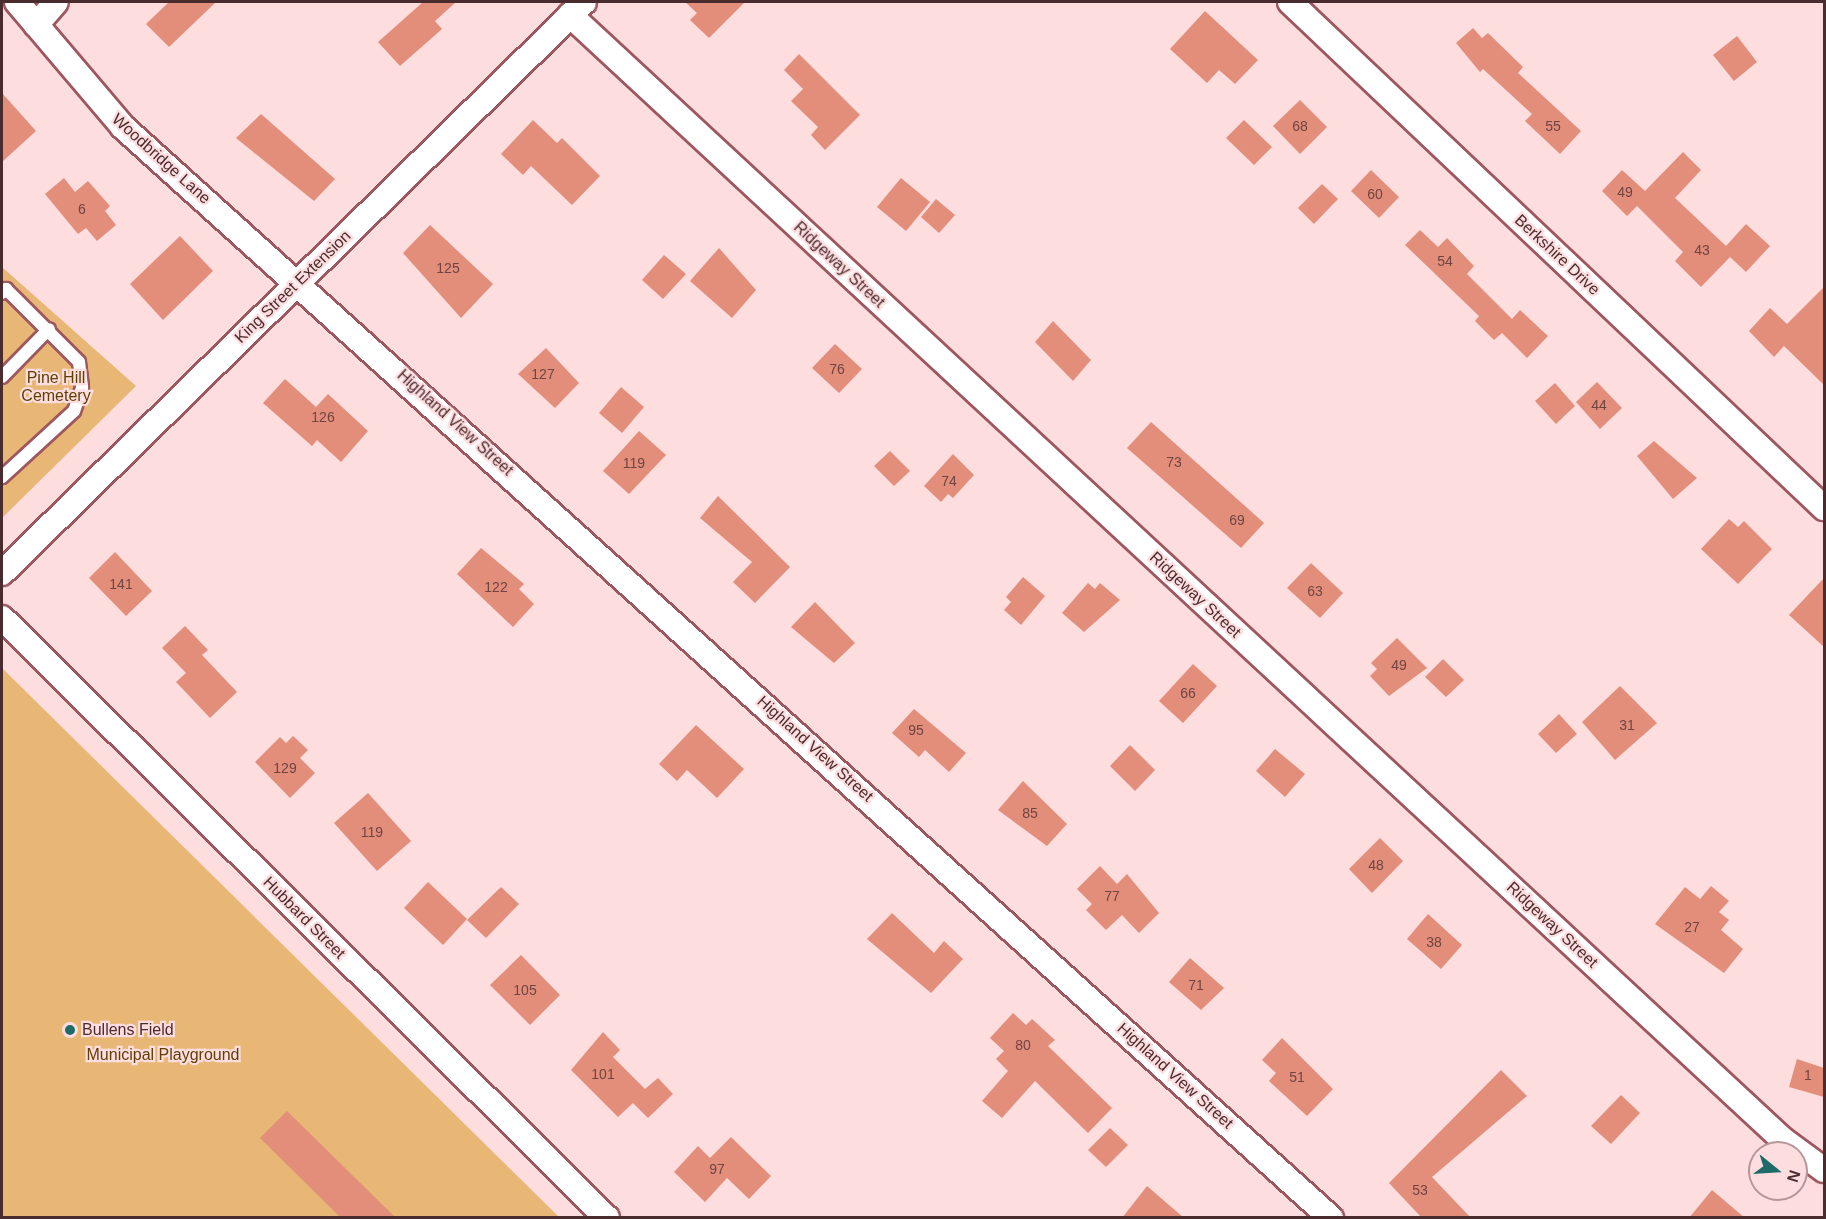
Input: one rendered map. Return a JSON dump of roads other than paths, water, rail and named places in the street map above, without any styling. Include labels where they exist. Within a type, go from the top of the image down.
[{"type":"street","name":"Woodbridge Lane","points":[[16,2],[123,127],[299,281]]},
{"type":"street","points":[[36,25],[56,2]]},
{"type":"street","name":"Berkshire Drive","points":[[1290,2],[1824,508]]},
{"type":"street","name":"King Street Extension","points":[[2,573],[577,8]]},
{"type":"street","name":"Ridgeway Street","points":[[577,8],[1773,1131],[1824,1170]]},
{"type":"street","name":"Highland View Street","points":[[299,281],[1331,1218]]},
{"type":"street","name":"Hubbard Street","points":[[2,618],[606,1218]]},
{"type":"lane","points":[[2,477],[74,411],[82,388],[79,363],[49,329],[3,289]]},
{"type":"lane","points":[[2,377],[49,329]]},
{"type":"place","name":"Bullens Field","points":[[70,1030]]},
{"type":"park label","name":"Pine Hill Cemetery","points":[[56,387]]},
{"type":"park label","name":"Municipal Playground","points":[[163,1055]]}]
